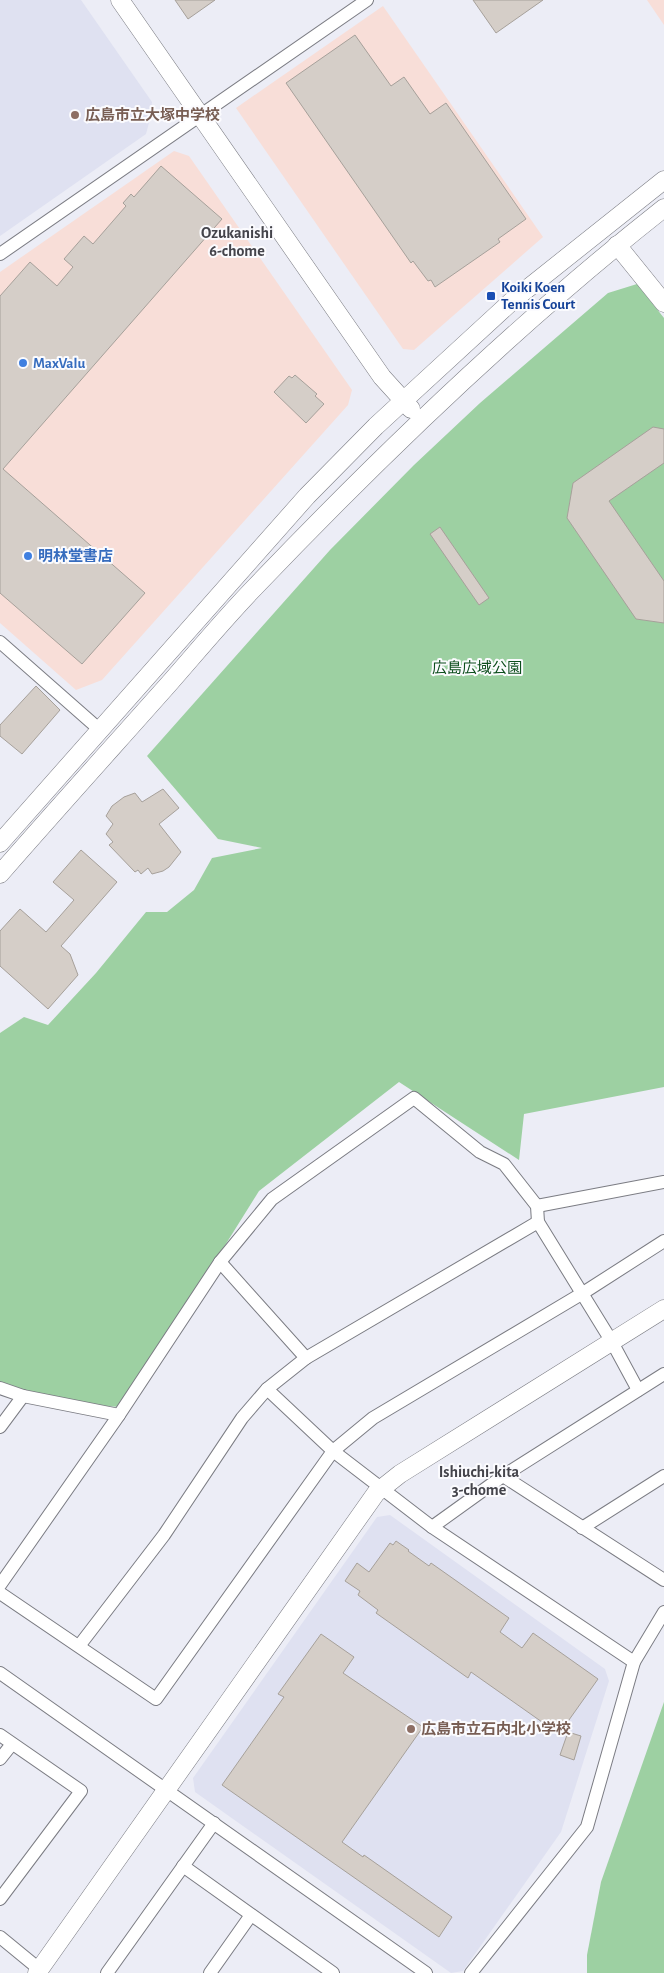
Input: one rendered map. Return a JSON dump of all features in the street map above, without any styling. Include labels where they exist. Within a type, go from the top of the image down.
[{"type":"street","points":[[120,0],[382,377],[420,420]]},
{"type":"street","points":[[0,254],[367,0]]},
{"type":"street","points":[[0,843],[307,496],[403,400],[512,300],[664,180]]},
{"type":"street","points":[[0,874],[253,589],[420,420],[514,334],[617,245],[664,208]]},
{"type":"street","points":[[617,245],[664,302]]},
{"type":"street","points":[[0,642],[100,730]]},
{"type":"street","points":[[0,1585],[119,1415],[220,1262],[272,1199],[414,1098],[480,1152],[504,1164],[537,1206],[538,1222],[583,1293],[638,1390]]},
{"type":"street","points":[[537,1206],[664,1182]]},
{"type":"street","points":[[78,1646],[164,1535],[242,1418],[267,1390],[306,1358],[538,1222]]},
{"type":"street","points":[[0,1593],[156,1699],[333,1451],[373,1418],[583,1293],[664,1241]]},
{"type":"street","points":[[220,1262],[306,1358]]},
{"type":"street","points":[[0,1937],[38,1971],[376,1493],[400,1474],[664,1309]]},
{"type":"street","points":[[432,1527],[503,1476],[664,1374]]},
{"type":"street","points":[[0,1388],[22,1396],[119,1415]]},
{"type":"street","points":[[267,1390],[333,1451],[432,1527],[634,1662]]},
{"type":"street","points":[[0,1427],[22,1396]]},
{"type":"street","points":[[503,1476],[664,1580]]},
{"type":"street","points":[[582,1528],[664,1476]]},
{"type":"street","points":[[471,1973],[587,1828],[634,1662],[664,1612]]},
{"type":"street","points":[[0,1673],[167,1789],[419,1971]]},
{"type":"street","points":[[0,1735],[81,1791],[0,1899]]},
{"type":"street","points":[[0,1760],[12,1744]]},
{"type":"street","points":[[107,1973],[214,1823]]},
{"type":"street","points":[[183,1866],[252,1914],[315,1968],[333,1973]]},
{"type":"street","points":[[210,1973],[252,1914]]},
{"type":"shaded area","name":"広島市立大塚中学校","points":[[0,0],[81,0],[152,102],[146,134],[0,236]]},
{"type":"shaded area","points":[[647,0],[664,0],[664,25]]},
{"type":"shaded area","points":[[383,6],[543,237],[414,350],[403,349],[236,108]]},
{"type":"shaded area","points":[[174,151],[189,156],[352,390],[348,405],[102,680],[76,690],[0,623],[0,272]]},
{"type":"shaded area","name":"広島市立石内北小学校","points":[[390,1515],[605,1669],[609,1681],[561,1832],[463,1971],[451,1973],[195,1792],[193,1778],[377,1517]]},
{"type":"green space","name":"広島広域公園","points":[[637,284],[664,318],[664,1087],[524,1114],[519,1160],[399,1082],[259,1191],[124,1407],[51,1404],[0,1383],[0,1033],[24,1017],[48,1025],[96,973],[146,912],[167,912],[194,890],[212,858],[262,848],[218,839],[147,756],[330,550],[414,465],[480,403],[608,293]]},
{"type":"green space","points":[[664,1702],[664,1973],[587,1973],[587,1955],[601,1882]]},
{"type":"building","points":[[175,0],[215,0],[188,19]]},
{"type":"building","points":[[473,0],[543,0],[496,33]]},
{"type":"building","points":[[355,35],[391,86],[404,77],[430,114],[446,103],[526,219],[498,239],[500,242],[435,287],[413,261],[411,263],[286,83]]},
{"type":"building","points":[[161,166],[222,219],[3,469],[145,593],[82,664],[0,593],[0,296],[30,262],[57,286],[73,267],[64,259],[84,236],[93,244],[126,206],[123,203],[131,194],[134,197]]},
{"type":"building","points":[[295,375],[317,394],[315,396],[324,404],[306,423],[274,392],[289,376],[292,378]]},
{"type":"building","points":[[653,427],[664,429],[664,463],[609,501],[664,581],[664,623],[636,619],[567,518],[573,483]]},
{"type":"building","points":[[440,527],[489,598],[479,605],[430,534]]},
{"type":"building","points":[[36,686],[60,710],[22,754],[0,736],[0,725]]},
{"type":"building","points":[[163,789],[179,808],[159,824],[181,852],[169,867],[163,871],[152,874],[148,868],[141,874],[138,870],[135,872],[109,845],[113,842],[106,834],[113,824],[106,816],[112,806],[124,797],[135,793],[142,802]]},
{"type":"building","points":[[81,850],[117,882],[61,946],[70,954],[78,975],[48,1009],[0,966],[0,931],[20,909],[46,932],[74,900],[53,882]]},
{"type":"building","points":[[396,1541],[429,1566],[431,1563],[509,1618],[500,1632],[522,1648],[533,1633],[598,1679],[559,1734],[471,1672],[468,1678],[376,1613],[378,1610],[358,1595],[360,1591],[345,1581],[357,1563],[369,1572],[390,1543],[393,1545]]},
{"type":"building","points":[[321,1634],[354,1657],[343,1673],[423,1727],[342,1842],[363,1857],[364,1855],[452,1917],[439,1937],[222,1785],[284,1697],[278,1694]]},
{"type":"building","points":[[568,1732],[581,1736],[574,1760],[560,1755]]},
{"type":"place","name":"広島市立大塚中学校","points":[[75,115]]},
{"type":"place","name":"Koiki Koen Tennis Court","points":[[491,296]]},
{"type":"place","name":"MaxValu","points":[[23,363]]},
{"type":"place","name":"明林堂書店","points":[[28,556]]},
{"type":"place","name":"広島市立石内北小学校","points":[[411,1729]]},
{"type":"district","name":"Ozukanishi 6-chome","points":[[237,241]]},
{"type":"district","name":"Ishiuchi-kita 3-chome","points":[[479,1480]]}]
